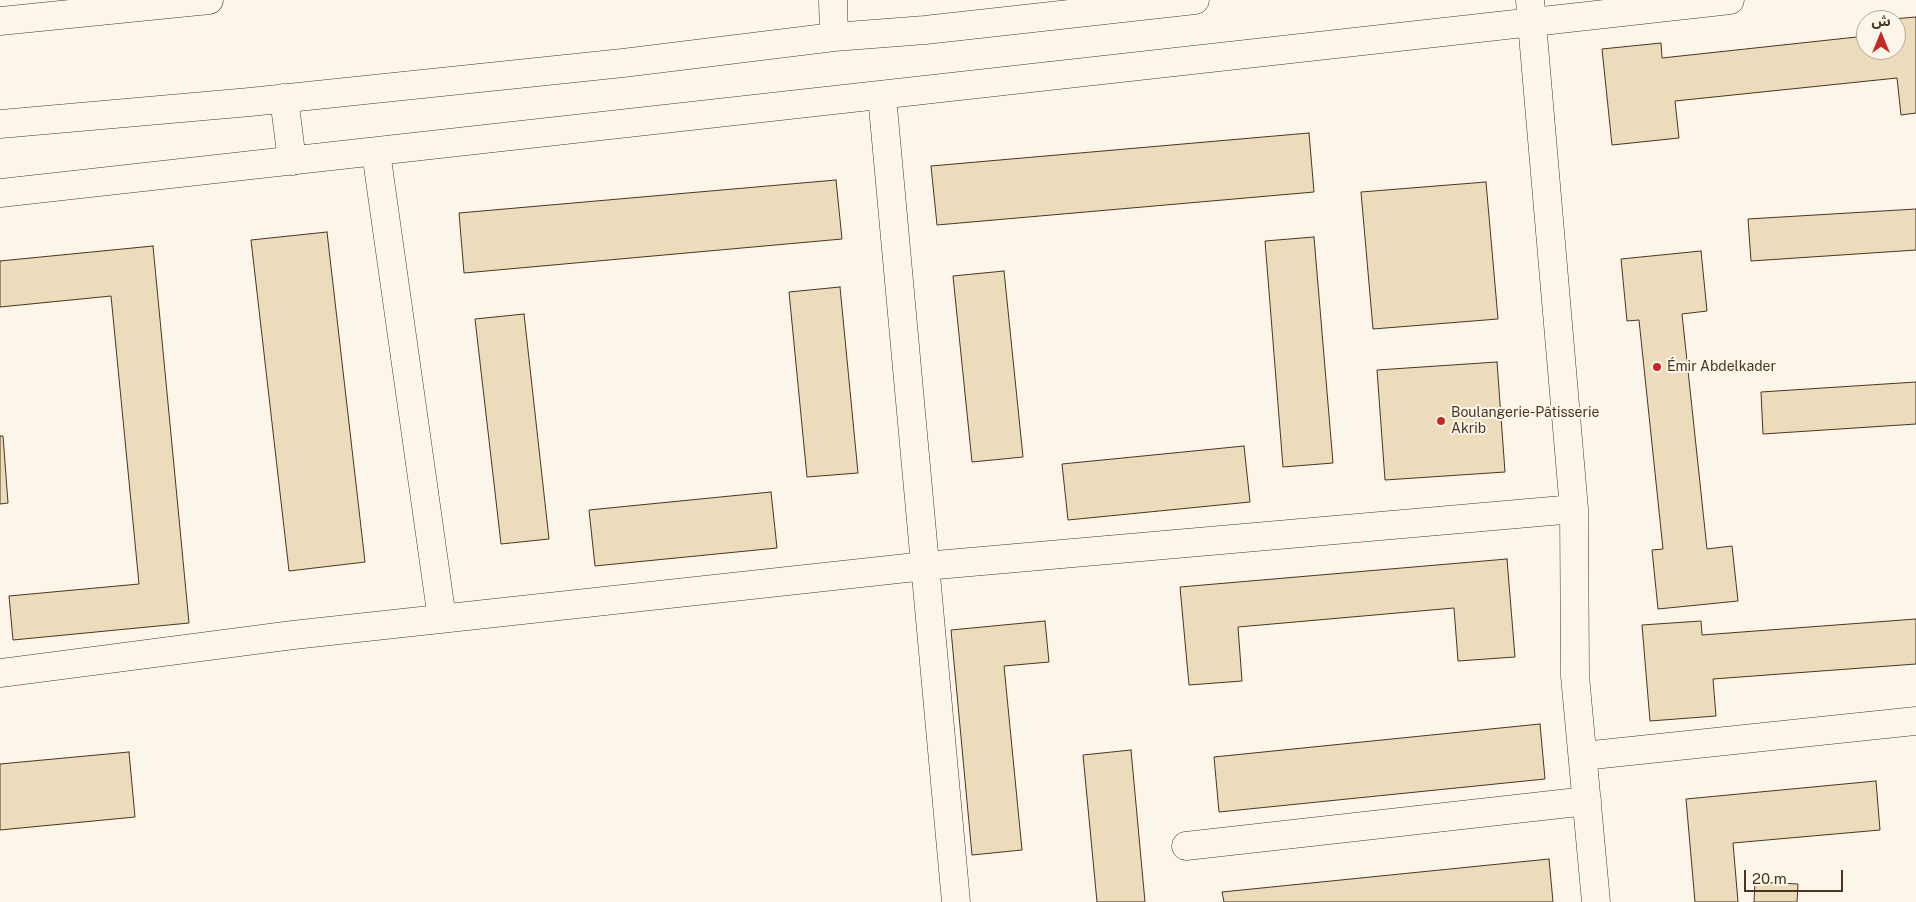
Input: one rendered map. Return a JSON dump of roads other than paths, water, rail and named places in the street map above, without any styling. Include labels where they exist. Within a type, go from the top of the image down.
[{"type":"street","points":[[0,21],[133,4],[209,0]]},
{"type":"street","points":[[833,0],[834,37]]},
{"type":"street","points":[[0,124],[284,98],[623,63],[834,37],[924,30],[1195,0]]},
{"type":"street","points":[[0,193],[882,96],[1532,11],[1730,0]]},
{"type":"street","points":[[1532,11],[1574,509],[1575,676],[1596,902]]},
{"type":"street","points":[[882,96],[956,902]]},
{"type":"street","points":[[284,98],[292,161]]},
{"type":"street","points":[[376,152],[442,618]]},
{"type":"street","points":[[0,673],[293,635],[925,566],[1574,509]]},
{"type":"street","points":[[1582,756],[1916,721]]},
{"type":"street","points":[[1186,846],[1587,801]]},
{"type":"place","name":"Émir Abdelkader","points":[[1657,367]]},
{"type":"place","name":"Boulangerie-Pâtisserie Akrib","points":[[1441,421]]}]
